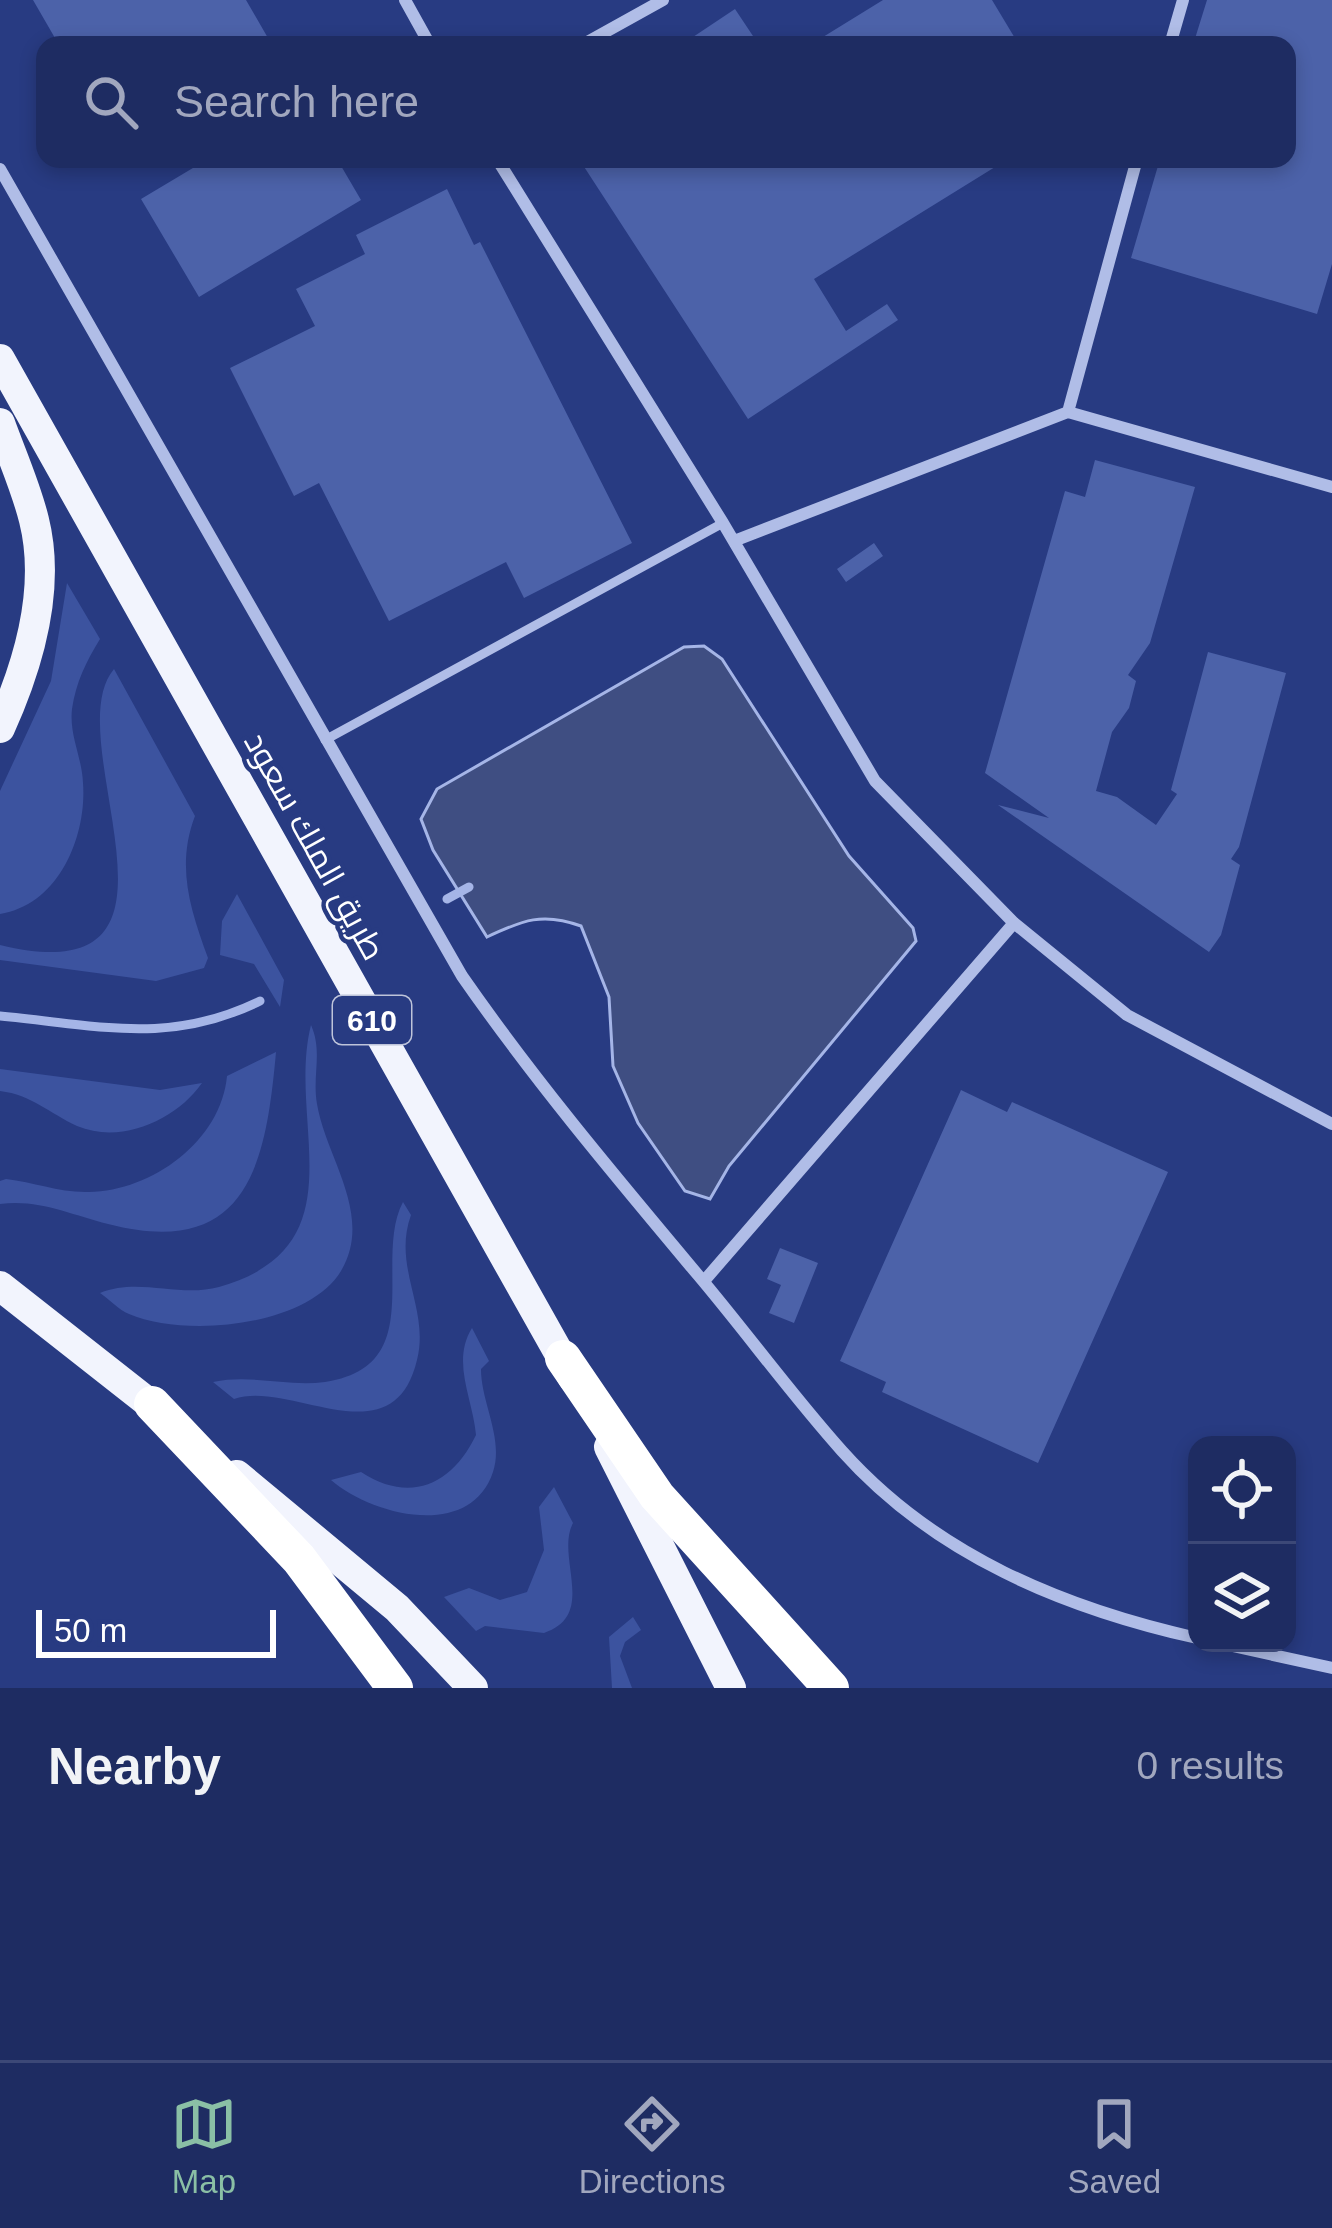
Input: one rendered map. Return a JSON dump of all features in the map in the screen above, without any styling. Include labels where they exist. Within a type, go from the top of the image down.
[{"type":"highway","points":[[563,1358],[657,1496],[830,1688]]},
{"type":"highway","points":[[152,1404],[299,1559],[395,1688]]},
{"type":"main road","name":"طريق الملك سعود","points":[[0,359],[563,1358],[731,1688]]},
{"type":"main road","points":[[0,423],[35,522],[38,579],[32,635],[0,728]]},
{"type":"main road","points":[[0,1286],[152,1404],[397,1608],[473,1688]]},
{"type":"street","points":[[405,0],[425,36]]},
{"type":"street","points":[[598,36],[663,0]]},
{"type":"street","points":[[1173,36],[1183,0]]},
{"type":"street","points":[[503,168],[734,541],[875,781],[1014,923],[1126,1015],[1332,1124]]},
{"type":"street","points":[[1068,412],[1136,168]]},
{"type":"street","points":[[0,169],[462,976],[532,1076],[844,1453],[904,1510],[967,1554],[1058,1600],[1188,1636]]},
{"type":"street","points":[[734,541],[1068,412],[1332,487]]},
{"type":"street","points":[[704,1281],[1014,923]]},
{"type":"street","points":[[1260,1652],[1332,1668]]},
{"type":"lane","points":[[326,740],[723,523]]},
{"type":"shaded area","points":[[67,583],[100,639],[82,672],[72,709],[83,783],[80,825],[53,883],[21,908],[0,914],[0,791],[51,681]]},
{"type":"shaded area","points":[[704,646],[722,659],[849,856],[913,928],[916,941],[729,1166],[710,1199],[685,1191],[638,1123],[613,1066],[609,997],[581,926],[555,919],[533,920],[487,937],[433,850],[421,819],[437,789],[684,647]]},
{"type":"shaded area","points":[[114,669],[195,816],[186,870],[191,905],[208,958],[204,968],[156,981],[0,960],[0,945],[65,951],[102,934],[116,900],[117,854],[102,750],[101,703]]},
{"type":"shaded area","points":[[237,894],[284,980],[280,1007],[254,964],[220,955],[222,921]]},
{"type":"shaded area","points":[[311,1025],[317,1104],[350,1208],[350,1250],[341,1271],[301,1305],[243,1322],[181,1325],[122,1310],[100,1293],[129,1287],[219,1287],[263,1268],[290,1243],[304,1212],[309,1177],[306,1063]]},
{"type":"shaded area","points":[[276,1052],[265,1131],[255,1165],[241,1194],[220,1215],[192,1228],[155,1232],[42,1206],[0,1204],[0,1181],[6,1179],[89,1192],[136,1183],[159,1172],[197,1141],[212,1121],[227,1076]]},
{"type":"shaded area","points":[[0,1069],[160,1090],[202,1083],[178,1108],[147,1125],[94,1131],[31,1100],[0,1091]]},
{"type":"shaded area","points":[[403,1202],[411,1215],[406,1252],[420,1341],[405,1390],[386,1406],[338,1410],[257,1396],[234,1399],[213,1382],[325,1382],[357,1372],[377,1355],[388,1334],[395,1226]]},
{"type":"shaded area","points":[[472,1328],[489,1361],[481,1369],[482,1382],[496,1446],[493,1472],[481,1494],[464,1507],[418,1515],[370,1503],[331,1480],[361,1472],[379,1482],[413,1488],[442,1477],[455,1466],[476,1435],[463,1367]]},
{"type":"shaded area","points":[[554,1487],[573,1523],[568,1552],[569,1613],[544,1633],[485,1626],[476,1631],[444,1597],[469,1588],[500,1600],[527,1592],[544,1550],[539,1507]]},
{"type":"shaded area","points":[[633,1617],[641,1630],[625,1642],[620,1656],[632,1688],[612,1688],[609,1637]]},
{"type":"building","points":[[33,0],[246,0],[267,36],[54,36]]},
{"type":"building","points":[[883,0],[992,0],[1014,36],[825,36]]},
{"type":"building","points":[[1207,0],[1332,0],[1332,264],[1317,314],[1131,258],[1157,168],[1296,168],[1296,36],[1196,36]]},
{"type":"building","points":[[735,9],[753,36],[694,36]]},
{"type":"building","points":[[193,168],[342,168],[361,200],[199,297],[141,199]]},
{"type":"building","points":[[585,168],[993,168],[814,279],[846,331],[887,304],[898,320],[748,419]]},
{"type":"building","points":[[447,189],[474,245],[480,242],[632,543],[524,598],[506,562],[389,621],[319,483],[294,496],[230,368],[315,326],[296,289],[365,254],[356,235]]},
{"type":"building","points":[[1095,460],[1195,487],[1150,643],[1128,675],[1136,681],[1129,708],[1112,732],[1096,791],[1117,797],[1156,825],[1177,794],[1171,790],[1208,652],[1286,673],[1239,847],[1231,859],[1240,865],[1221,935],[1209,952],[998,805],[1049,818],[985,773],[1065,491],[1085,497]]},
{"type":"building","points":[[874,543],[883,556],[846,582],[837,569]]},
{"type":"building","points":[[961,1090],[1007,1112],[1012,1102],[1168,1172],[1038,1463],[882,1392],[886,1382],[840,1361]]},
{"type":"building","points":[[780,1248],[818,1263],[794,1323],[769,1313],[781,1285],[767,1279]]},
{"type":"waterway","points":[[447,899],[469,887]]},
{"type":"waterway","points":[[0,1016],[163,1028],[194,1024],[260,1001]]}]
